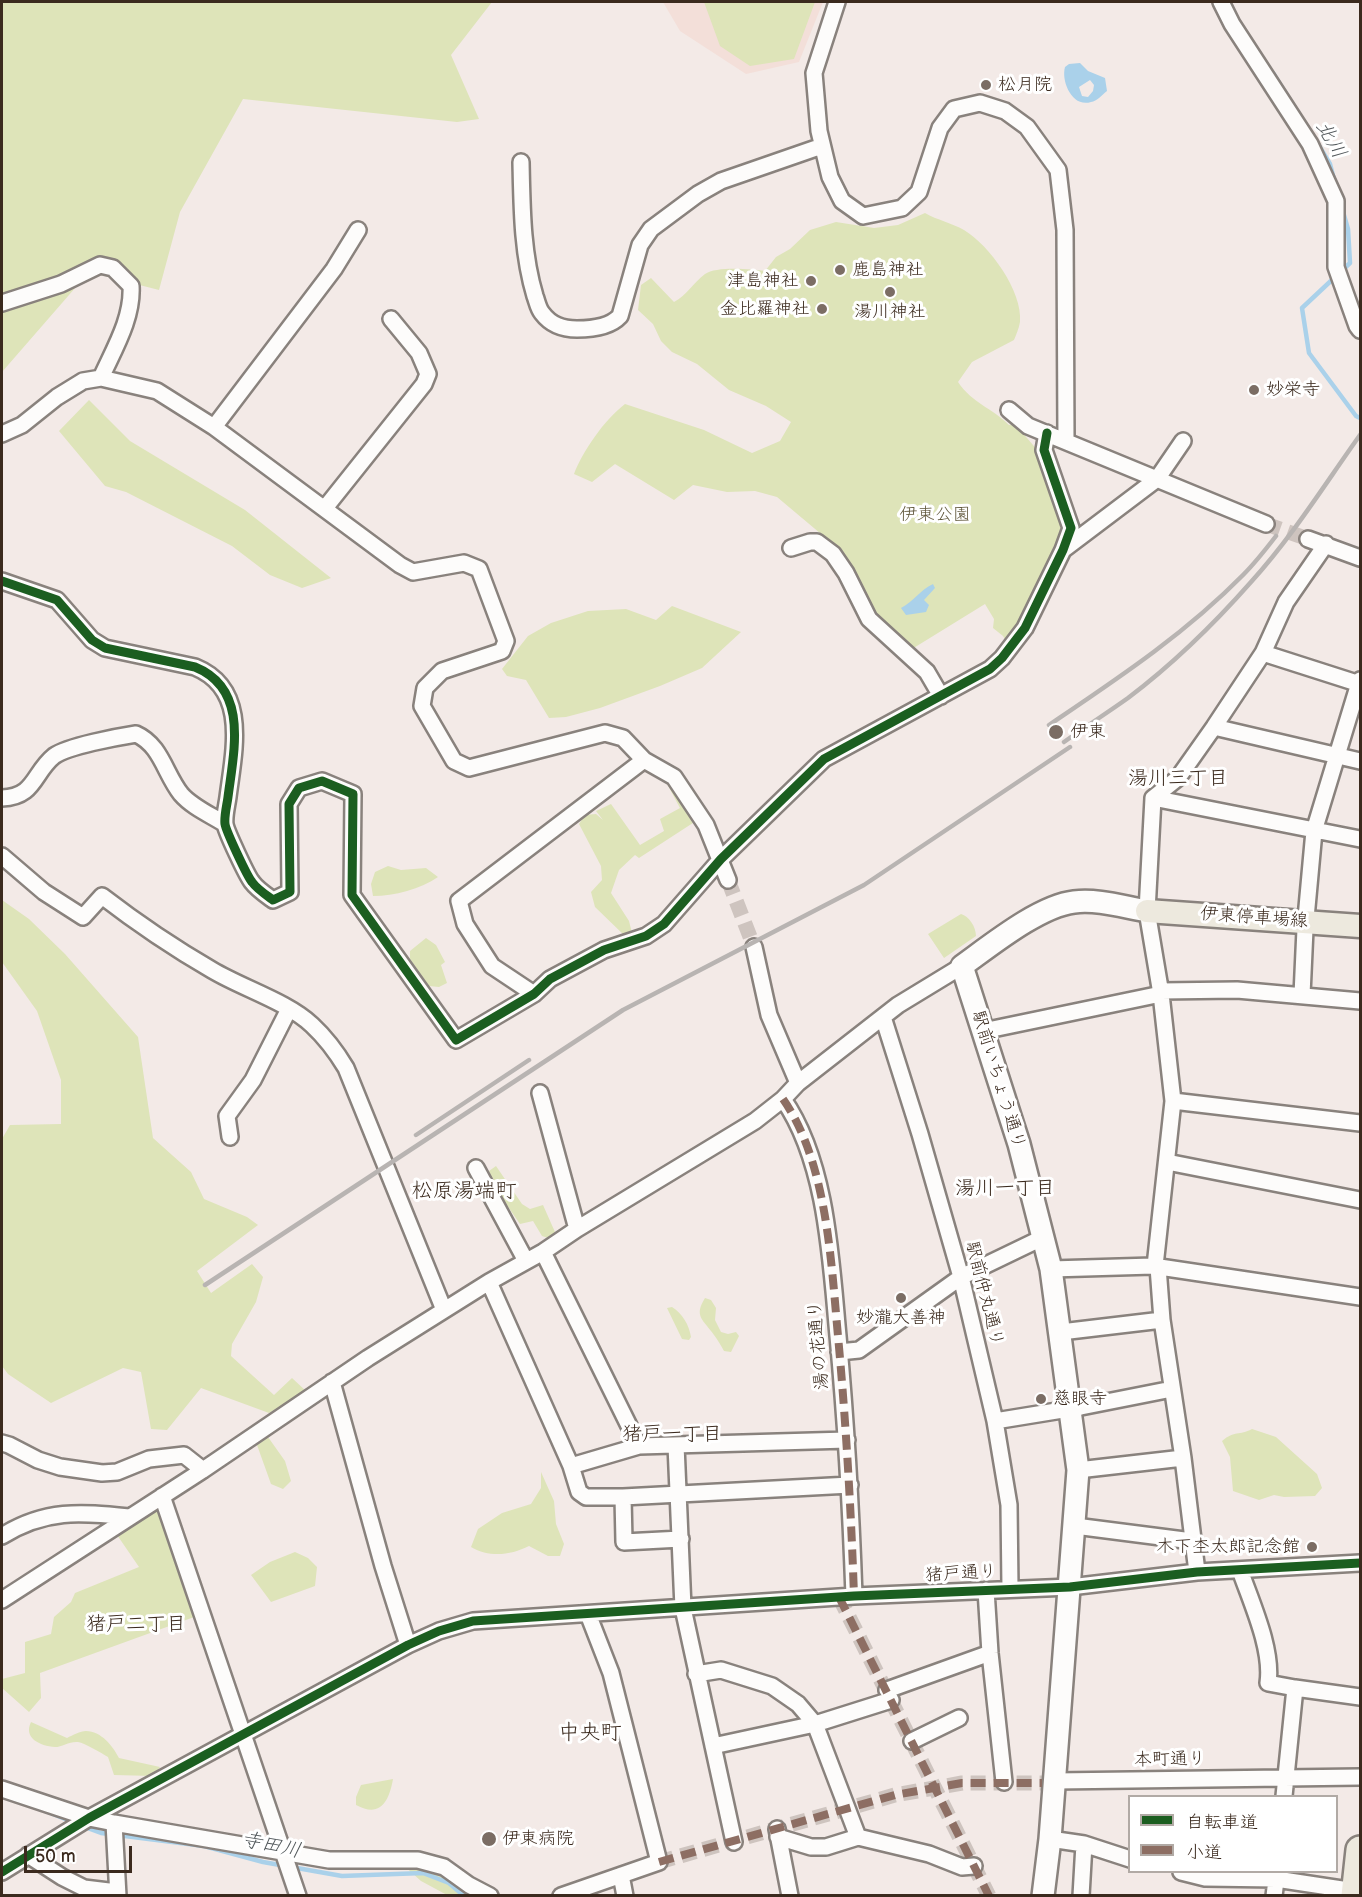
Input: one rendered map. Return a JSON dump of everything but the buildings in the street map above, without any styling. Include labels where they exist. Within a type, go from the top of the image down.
[{"type":"highway","points":[[1357,1887],[1360,1850]]},
{"type":"main road","name":"伊東停車場線","points":[[1147,910],[1360,926]]},
{"type":"street","points":[[837,2],[814,73],[822,146],[830,177],[842,201],[863,216],[902,207],[919,192],[940,128],[954,109],[980,103],[1005,111],[1027,127],[1058,170],[1065,230],[1066,441]]},
{"type":"street","points":[[1221,2],[1232,24],[1310,144],[1336,201],[1336,267],[1360,330]]},
{"type":"street","points":[[521,162],[528,273],[540,311],[562,329],[587,329],[615,321],[620,316],[640,245],[651,229],[698,194],[721,181],[822,146]]},
{"type":"street","points":[[214,427],[334,269],[358,230]]},
{"type":"street","points":[[2,303],[62,284],[100,265],[113,268],[131,286],[132,301],[120,337],[101,378]]},
{"type":"street","points":[[325,508],[424,384],[428,374],[419,353],[391,319]]},
{"type":"street","points":[[2,434],[22,425],[57,397],[82,381],[101,378],[157,390],[214,427],[400,565],[413,572],[464,562],[479,568],[506,641],[502,651],[442,671],[424,688],[422,705],[454,761],[469,768],[605,733],[623,738],[644,760],[674,777],[706,825],[728,880]]},
{"type":"street","points":[[1009,410],[1028,426],[1266,524]]},
{"type":"street","points":[[2,581],[57,600],[92,640],[105,648],[195,667],[207,672],[221,684],[230,699],[234,746],[225,824],[252,883],[273,900],[290,892],[289,804],[299,788],[322,781],[353,794],[352,895],[456,1040],[534,994],[550,979],[604,950],[646,936],[664,924],[721,859],[824,759],[990,669],[1002,658],[1025,628],[1063,550],[1071,528],[1044,450],[1047,433]]},
{"type":"street","points":[[1063,550],[1157,479],[1183,441]]},
{"type":"street","points":[[1308,539],[1360,558]]},
{"type":"street","points":[[791,548],[817,542],[833,554],[846,573],[869,619],[927,672],[941,696]]},
{"type":"street","points":[[1197,1572],[1156,1266],[1173,1101],[1161,993],[1147,910],[1153,798],[1178,778],[1214,727],[1263,653],[1286,602],[1326,544]]},
{"type":"street","points":[[1263,653],[1360,683],[1314,831],[1304,938],[1302,995]]},
{"type":"street","points":[[1214,727],[1360,761]]},
{"type":"street","points":[[2,798],[10,798],[28,789],[55,755],[71,748],[136,734],[153,746],[182,795],[225,824]]},
{"type":"street","points":[[534,994],[492,966],[465,924],[459,901],[644,760]]},
{"type":"street","points":[[1153,798],[1360,839]]},
{"type":"street","points":[[2,856],[44,892],[83,917],[102,896],[153,933],[213,971],[289,1009],[311,1024],[336,1052],[346,1068],[444,1310]]},
{"type":"street","points":[[2,1600],[444,1310],[543,1252],[577,1228],[755,1121],[783,1099],[798,1083],[897,1005],[962,966],[1048,909],[1072,902],[1091,901],[1147,910]]},
{"type":"street","points":[[754,947],[769,1015],[798,1083]]},
{"type":"street","name":"駅前いちょう通り","points":[[962,966],[1018,1144],[1044,1237],[1051,1269],[1078,1470],[1055,1782],[1043,1896]]},
{"type":"street","points":[[983,1032],[1161,993],[1237,990],[1360,1001]]},
{"type":"street","points":[[230,1137],[227,1116],[253,1080],[289,1009]]},
{"type":"street","name":"駅前仲丸通り","points":[[883,1017],[920,1134],[961,1277],[995,1421],[1009,1505],[1010,1588]]},
{"type":"street","points":[[540,1093],[577,1228]]},
{"type":"street","name":"湯の花通り","points":[[783,1099],[802,1132],[818,1180],[832,1273],[847,1440],[854,1596]]},
{"type":"street","points":[[1173,1101],[1360,1123]]},
{"type":"street","points":[[1167,1162],[1360,1200]]},
{"type":"street","points":[[476,1168],[526,1260]]},
{"type":"street","points":[[839,1352],[859,1350],[961,1277],[1044,1237]]},
{"type":"street","points":[[543,1252],[639,1446]]},
{"type":"street","points":[[1051,1269],[1156,1266],[1360,1297]]},
{"type":"street","points":[[489,1282],[571,1466],[579,1492],[586,1497],[850,1485]]},
{"type":"street","points":[[1060,1332],[1162,1320]]},
{"type":"street","points":[[332,1382],[383,1566],[408,1645]]},
{"type":"street","points":[[995,1421],[1172,1389]]},
{"type":"street","points":[[571,1466],[639,1446],[847,1440]]},
{"type":"street","points":[[2,1443],[38,1461],[82,1471],[117,1472],[149,1459],[184,1455],[203,1470]]},
{"type":"street","points":[[676,1445],[683,1608],[734,1842]]},
{"type":"street","points":[[1078,1470],[1183,1458]]},
{"type":"street","points":[[162,1496],[298,1896]]},
{"type":"street","points":[[623,1497],[624,1542],[681,1539]]},
{"type":"street","points":[[2,1536],[42,1517],[86,1513],[129,1517]]},
{"type":"street","points":[[1075,1526],[1192,1541]]},
{"type":"street","name":"猪戸通り","points":[[2,1872],[89,1818],[408,1645],[440,1631],[473,1621],[854,1596],[1070,1587],[1197,1572],[1360,1563]]},
{"type":"street","points":[[1240,1570],[1269,1662],[1268,1683],[1360,1697]]},
{"type":"street","points":[[986,1590],[990,1653],[1004,1782]]},
{"type":"street","points":[[561,1896],[659,1862],[611,1673],[588,1614]]},
{"type":"street","points":[[714,1746],[815,1724],[990,1653]]},
{"type":"street","points":[[696,1674],[721,1670],[772,1686],[798,1704],[815,1724],[858,1837]]},
{"type":"street","points":[[1284,1795],[1294,1688]]},
{"type":"street","points":[[912,1742],[959,1718]]},
{"type":"street","name":"本町通り","points":[[1055,1782],[1360,1777]]},
{"type":"street","points":[[2,1789],[113,1824],[283,1854],[329,1860],[418,1860],[444,1867],[469,1885],[490,1896]]},
{"type":"street","points":[[28,1855],[84,1888],[118,1894],[113,1824]]},
{"type":"street","points":[[790,1896],[778,1833],[811,1847],[826,1847],[858,1837],[929,1854],[962,1867],[974,1866]]},
{"type":"street","points":[[1050,1839],[1084,1844],[1128,1858]]},
{"type":"street","points":[[1081,1896],[1084,1844]]},
{"type":"street","points":[[1185,1873],[1205,1878],[1276,1875],[1357,1887]]},
{"type":"street","points":[[621,1875],[625,1896]]},
{"type":"street","points":[[1274,1896],[1276,1875]]},
{"type":"shaded area","points":[[663,2],[823,2],[799,62],[746,74],[680,31]]},
{"type":"green space","points":[[2,2],[492,2],[451,55],[479,119],[457,122],[243,99],[180,212],[159,290],[89,272],[2,372]]},
{"type":"green space","points":[[704,2],[815,2],[794,59],[750,66],[720,46]]},
{"type":"green space","name":"伊東公園","points":[[925,213],[964,230],[974,237],[984,246],[1010,283],[1016,297],[1020,322],[1014,340],[972,362],[958,382],[976,401],[1009,425],[1015,424],[1039,452],[1065,527],[1019,629],[1008,644],[1003,636],[993,628],[994,619],[985,604],[912,649],[871,615],[840,556],[827,539],[777,497],[755,491],[727,492],[693,485],[674,500],[615,464],[592,482],[574,474],[595,436],[609,418],[625,404],[704,430],[752,453],[780,441],[791,422],[766,406],[729,390],[697,364],[672,352],[661,341],[653,324],[638,310],[641,285],[651,278],[674,302],[710,271],[734,269],[765,271],[776,257],[790,249],[810,230],[836,222],[874,228],[898,225]]},
{"type":"green space","points":[[89,400],[130,441],[245,510],[331,578],[302,588],[270,575],[232,546],[126,492],[105,486],[59,431]]},
{"type":"green space","points":[[672,606],[741,632],[702,668],[600,708],[566,717],[549,718],[526,680],[507,676],[502,669],[528,636],[551,623],[588,611],[626,609],[656,620]]},
{"type":"green space","points":[[664,778],[675,786],[696,821],[639,858],[635,855],[619,870],[611,893],[629,921],[632,933],[626,937],[595,907],[591,892],[602,880],[601,866],[579,824],[585,815],[596,814],[603,820],[596,811],[611,804],[640,845],[664,831],[660,819],[680,808]]},
{"type":"green space","points":[[388,866],[401,870],[426,868],[438,877],[407,891],[373,896],[371,884],[375,872]]},
{"type":"green space","points":[[2,900],[29,919],[65,954],[138,1037],[153,1138],[191,1172],[204,1199],[247,1217],[258,1225],[197,1271],[211,1293],[252,1264],[263,1277],[256,1302],[232,1344],[231,1356],[274,1395],[292,1378],[306,1391],[269,1413],[201,1388],[167,1430],[151,1429],[141,1372],[123,1368],[51,1403],[8,1374],[2,1366],[2,1139],[10,1125],[61,1124],[61,1080],[37,1011],[2,962]]},
{"type":"green space","points":[[961,914],[972,922],[976,936],[944,958],[928,934]]},
{"type":"green space","points":[[426,938],[436,945],[445,962],[441,965],[447,983],[439,987],[429,986],[410,959],[410,951]]},
{"type":"green space","points":[[496,1166],[522,1204],[530,1209],[543,1205],[555,1232],[548,1238],[542,1236],[533,1221],[520,1224],[495,1188],[489,1171]]},
{"type":"green space","points":[[705,1298],[711,1300],[716,1308],[715,1320],[721,1332],[728,1334],[736,1332],[739,1336],[731,1352],[724,1351],[701,1318],[700,1310]]},
{"type":"green space","points":[[672,1307],[687,1324],[691,1337],[689,1340],[682,1339],[667,1308]]},
{"type":"green space","points":[[1252,1429],[1276,1437],[1317,1474],[1322,1488],[1315,1496],[1274,1495],[1259,1500],[1233,1491],[1230,1457],[1222,1441],[1230,1435]]},
{"type":"green space","points":[[268,1437],[285,1461],[291,1481],[283,1489],[271,1484],[257,1445]]},
{"type":"green space","points":[[541,1472],[554,1501],[556,1524],[564,1544],[560,1556],[548,1556],[529,1546],[515,1552],[500,1554],[486,1553],[471,1547],[478,1529],[502,1513],[531,1504],[541,1488]]},
{"type":"green space","points":[[160,1505],[197,1616],[40,1673],[41,1698],[29,1712],[2,1688],[2,1679],[25,1673],[25,1642],[51,1634],[54,1617],[71,1602],[75,1593],[139,1567],[115,1532]]},
{"type":"green space","points":[[295,1552],[308,1558],[317,1567],[315,1586],[271,1602],[251,1575],[270,1562]]},
{"type":"green space","points":[[31,1722],[67,1738],[86,1731],[97,1734],[106,1740],[119,1758],[160,1767],[153,1776],[114,1775],[108,1757],[85,1744],[75,1742],[55,1747],[34,1740],[29,1733]]},
{"type":"green space","points":[[393,1779],[389,1795],[382,1806],[371,1810],[356,1805],[356,1797],[361,1785]]},
{"type":"green space","points":[[402,1864],[447,1875],[474,1895],[447,1895],[421,1881]]},
{"type":"water","points":[[1080,63],[1088,71],[1105,78],[1107,91],[1093,101],[1084,103],[1078,101],[1066,86],[1064,73],[1065,67],[1069,64]],"holes":[[[1090,80],[1094,85],[1088,97],[1082,96],[1079,87]]]},
{"type":"water","points":[[933,584],[935,588],[924,600],[929,605],[926,612],[906,615],[901,608]]},
{"type":"waterway","name":"北川","points":[[1273,73],[1307,127]]},
{"type":"waterway","name":"北川","points":[[1318,144],[1330,164],[1335,183]]},
{"type":"waterway","name":"北川","points":[[1342,208],[1348,229],[1350,263],[1302,308],[1309,353],[1356,416],[1360,418]]},
{"type":"waterway","name":"寺田川","points":[[43,1810],[75,1823]]},
{"type":"waterway","name":"寺田川","points":[[82,1826],[101,1833],[204,1846],[263,1862],[342,1876],[423,1873],[449,1883],[464,1896]]},
{"type":"tunnel","points":[[1266,524],[1308,539]]},
{"type":"tunnel","points":[[728,880],[754,947]]},
{"type":"tunnel","points":[[839,1597],[989,1896]]},
{"type":"tunnel","points":[[659,1862],[895,1795],[962,1783],[1042,1783]]},
{"type":"railway","points":[[1064,742],[1145,685],[1222,613],[1280,547],[1360,435]]},
{"type":"railway","points":[[1049,725],[1150,655],[1198,617],[1247,570],[1276,536]]},
{"type":"railway","points":[[205,1285],[623,1010],[864,885],[1070,747]]},
{"type":"railway","points":[[416,1135],[529,1060]]},
{"type":"marked path","points":[[783,1099],[798,1124],[809,1152],[818,1182],[829,1245],[846,1434],[854,1596]]},
{"type":"marked path","points":[[839,1597],[989,1896]]},
{"type":"marked path","points":[[659,1862],[895,1795],[962,1783],[1042,1783]]},
{"type":"cycle path","points":[[2,581],[57,600],[92,640],[105,648],[195,667],[212,677],[224,690],[231,705],[234,723],[233,760],[225,824],[249,878],[256,887],[273,900],[290,892],[289,804],[299,788],[322,781],[353,794],[352,895],[456,1040],[534,994],[550,979],[604,950],[646,936],[664,924],[721,859],[824,759],[990,669],[1002,658],[1025,628],[1063,550],[1071,528],[1044,450],[1047,433]]},
{"type":"cycle path","points":[[2,1872],[89,1818],[408,1645],[439,1631],[473,1621],[854,1596],[1070,1587],[1197,1572],[1360,1563]]},
{"type":"place","name":"松月院","points":[[986,85]]},
{"type":"place","name":"鹿島神社","points":[[840,270]]},
{"type":"place","name":"津島神社","points":[[811,281]]},
{"type":"place","name":"湯川神社","points":[[890,292]]},
{"type":"place","name":"金比羅神社","points":[[822,309]]},
{"type":"place","name":"妙栄寺","points":[[1254,390]]},
{"type":"place","name":"伊東","points":[[1056,732]]},
{"type":"place","name":"妙瀧大善神","points":[[901,1298]]},
{"type":"place","name":"慈眼寺","points":[[1041,1399]]},
{"type":"place","name":"木下杢太郎記念館","points":[[1312,1547]]},
{"type":"place","name":"伊東病院","points":[[489,1839]]},
{"type":"district","name":"湯川三丁目","points":[[1178,779]]},
{"type":"district","name":"湯川一丁目","points":[[1005,1189]]},
{"type":"district","name":"松原湯端町","points":[[464,1192]]},
{"type":"district","name":"猪戸一丁目","points":[[672,1435]]},
{"type":"district","name":"猪戸二丁目","points":[[136,1625]]},
{"type":"district","name":"中央町","points":[[590,1734]]}]
